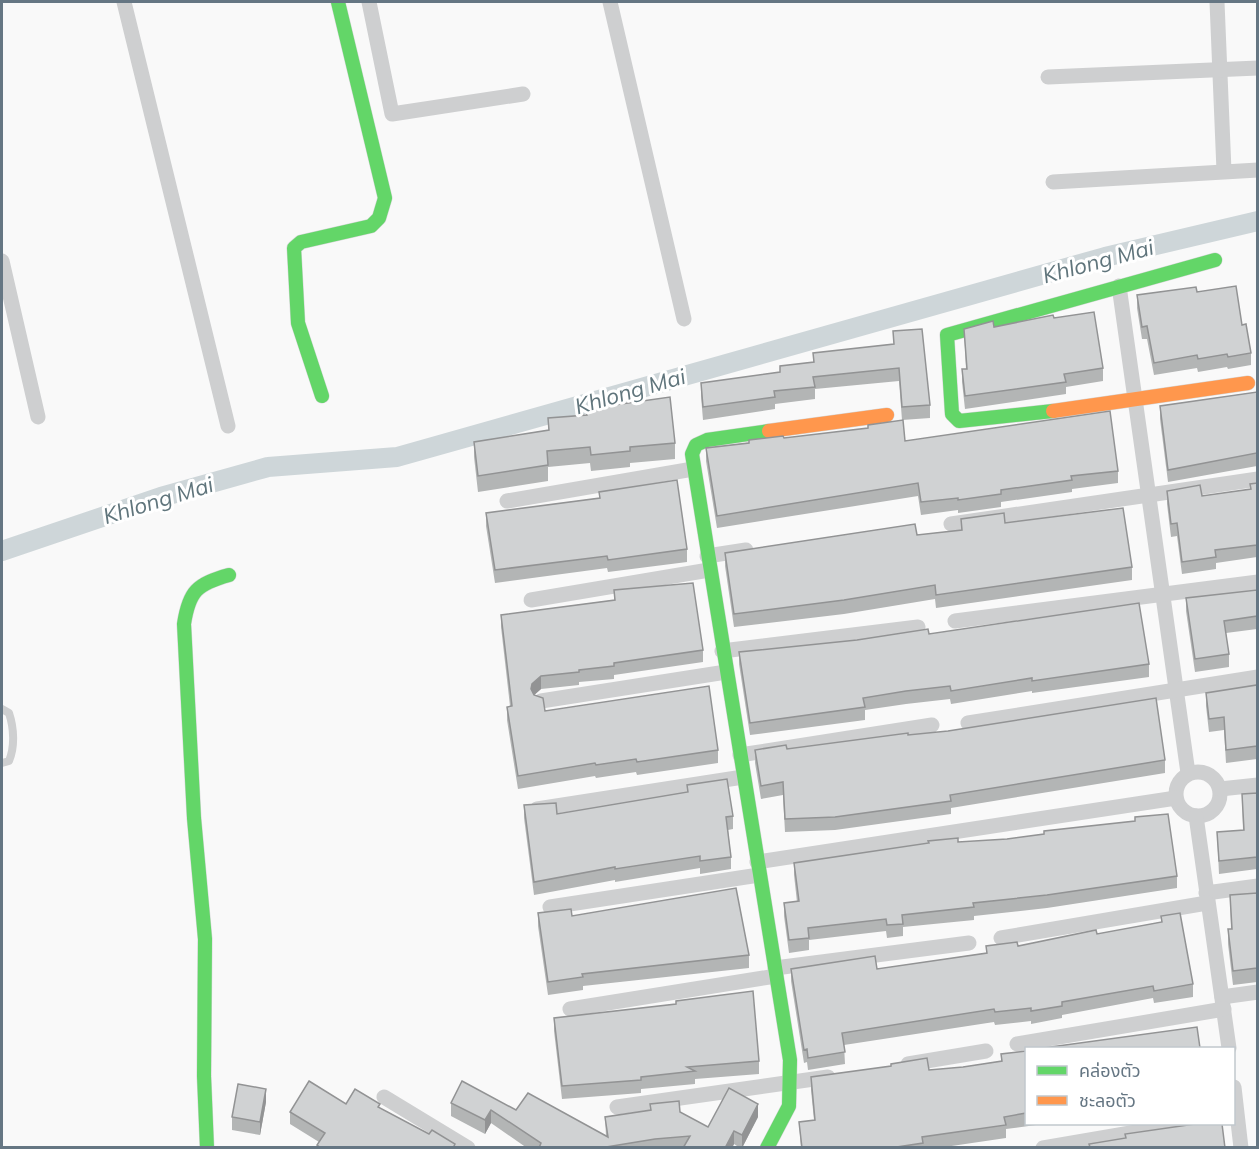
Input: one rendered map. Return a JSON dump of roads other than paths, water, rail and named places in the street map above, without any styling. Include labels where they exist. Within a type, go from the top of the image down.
[{"type":"street","points":[[124,2],[228,426]]},
{"type":"street","points":[[322,396],[298,323],[294,248],[301,242],[371,226],[379,218],[385,198],[338,2]]},
{"type":"street","points":[[369,2],[392,114],[523,94]]},
{"type":"street","points":[[610,2],[684,319]]},
{"type":"street","points":[[1217,2],[1224,171]]},
{"type":"street","points":[[1048,77],[1257,68]]},
{"type":"street","points":[[1053,182],[1257,170]]},
{"type":"street","points":[[1215,260],[966,325],[947,335],[952,414],[958,421],[969,422],[1135,401],[1248,383]]},
{"type":"street","points":[[2,261],[38,417]]},
{"type":"street","points":[[1119,286],[1188,774]]},
{"type":"street","points":[[767,1148],[789,1106],[791,1083],[692,454],[696,445],[707,440],[887,415]]},
{"type":"street","points":[[507,501],[693,469]]},
{"type":"street","points":[[951,524],[1257,479]]},
{"type":"street","points":[[531,600],[708,563],[763,547]]},
{"type":"street","points":[[207,1148],[204,1076],[205,939],[194,818],[184,624],[188,598],[197,586],[229,574]]},
{"type":"street","points":[[955,621],[1163,596],[1257,582]]},
{"type":"street","points":[[722,651],[918,627]]},
{"type":"street","points":[[541,701],[726,672]]},
{"type":"street","points":[[968,723],[1257,677]]},
{"type":"street","points":[[740,755],[932,725]]},
{"type":"street","points":[[1204,772],[1216,782],[1220,789],[1215,808],[1203,815],[1196,816],[1183,810],[1176,798],[1178,783],[1188,774],[1204,772]]},
{"type":"street","points":[[537,809],[742,777]]},
{"type":"street","points":[[1220,789],[1257,784]]},
{"type":"street","points":[[550,907],[1176,798]]},
{"type":"street","points":[[1196,816],[1229,1047]]},
{"type":"street","points":[[1001,938],[1207,898],[1257,886]]},
{"type":"street","points":[[570,1009],[775,972],[969,943]]},
{"type":"street","points":[[1017,1044],[1223,1003],[1257,992]]},
{"type":"street","points":[[895,1066],[986,1051]]},
{"type":"street","points":[[617,1107],[849,1074]]},
{"type":"street","points":[[384,1097],[468,1148]]},
{"type":"street","points":[[1235,1114],[1241,1148]]},
{"type":"street","points":[[1043,1148],[1177,1125]]},
{"type":"lane","points":[[2,709],[9,713],[12,724],[12,753],[9,761],[2,764]]},
{"type":"waterway","name":"Khlong Mai","points":[[2,551],[161,497],[268,467],[397,457],[1105,257],[1258,221]]}]
